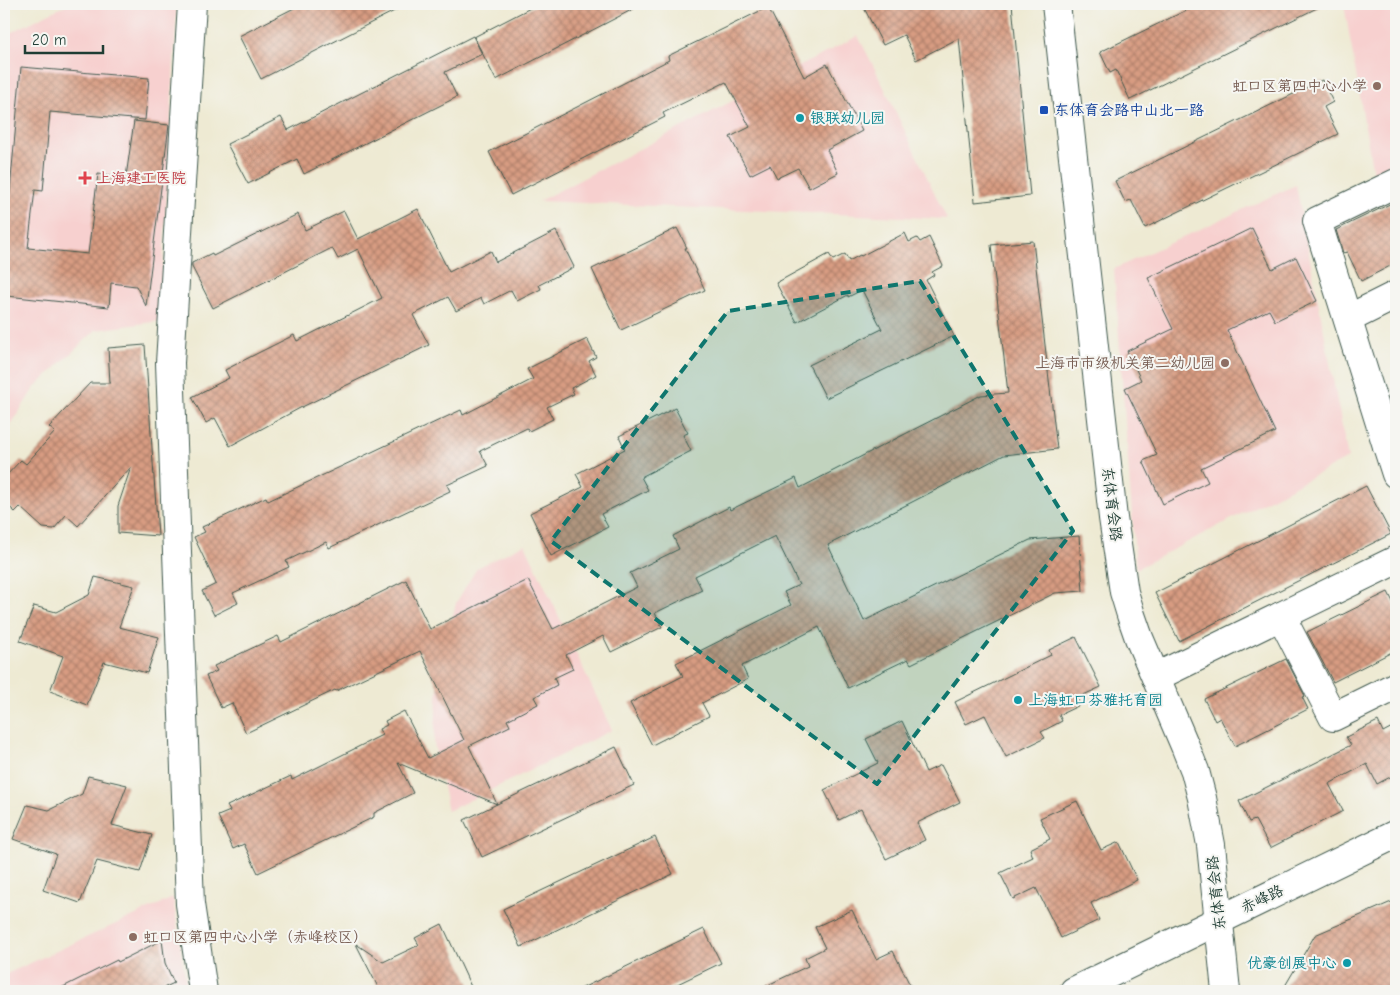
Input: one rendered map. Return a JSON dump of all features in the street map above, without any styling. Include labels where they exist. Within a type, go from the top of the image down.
[{"type":"street","points":[[192,4],[170,362],[190,904],[202,991]]},
{"type":"street","name":"东体育会路","points":[[1056,4],[1113,518],[1124,592],[1139,638],[1195,771],[1211,846],[1226,991]]},
{"type":"street","points":[[1396,183],[1317,221],[1348,319],[1392,444],[1396,474]]},
{"type":"street","points":[[1348,319],[1396,295]]},
{"type":"street","points":[[1156,677],[1396,560]]},
{"type":"street","points":[[1280,616],[1333,717],[1396,686]]},
{"type":"street","name":"赤峰路","points":[[1074,991],[1396,834]]},
{"type":"highlighted area","points":[[920,281],[1073,531],[877,784],[551,541],[728,311]]},
{"type":"shaded area","name":"上海建工医院","points":[[68,4],[177,4],[160,321],[96,330],[34,388],[4,436],[4,36]]},
{"type":"shaded area","name":"虹口区第四中心小学","points":[[1344,4],[1396,4],[1396,167],[1374,179]]},
{"type":"shaded area","points":[[858,36],[947,219],[539,201]]},
{"type":"shaded area","name":"上海市市级机关第二幼儿园","points":[[1296,185],[1348,458],[1136,569],[1114,269]]},
{"type":"shaded area","points":[[525,544],[612,730],[448,811],[434,743],[439,671],[456,603],[477,568]]},
{"type":"shaded area","name":"虹口区第四中心小学（赤峰校区）","points":[[173,898],[187,991],[4,991],[4,975]]},
{"type":"building","points":[[302,4],[408,4],[261,79],[239,36]]},
{"type":"building","points":[[538,4],[643,4],[496,80],[474,37]]},
{"type":"building","points":[[862,4],[1012,4],[1030,196],[975,202],[959,38],[916,60],[904,35],[883,45]]},
{"type":"building","points":[[1199,4],[1325,4],[1130,100],[1116,70],[1110,73],[1100,52]]},
{"type":"building","points":[[768,7],[804,77],[827,64],[862,131],[827,150],[838,173],[809,188],[798,168],[777,178],[770,165],[750,175],[730,137],[750,127],[726,82],[663,113],[665,117],[511,195],[489,152],[669,60],[668,56]]},
{"type":"building","points":[[473,36],[482,54],[445,72],[457,97],[304,174],[297,159],[248,184],[227,144],[281,117],[288,130]]},
{"type":"building","points":[[21,67],[149,78],[145,120],[50,112],[43,191],[35,190],[28,248],[88,254],[98,174],[126,177],[134,121],[169,125],[146,306],[136,286],[111,283],[109,307],[7,296],[8,293],[4,292],[4,224],[7,224]]},
{"type":"building","points":[[1322,80],[1333,102],[1324,107],[1338,134],[1145,228],[1131,200],[1125,202],[1115,181]]},
{"type":"building","points":[[1396,201],[1396,263],[1361,281],[1347,252],[1343,253],[1336,230]]},
{"type":"building","points":[[418,209],[449,272],[491,251],[496,262],[556,231],[574,267],[539,285],[541,289],[517,301],[511,290],[484,304],[481,298],[456,311],[448,297],[413,315],[429,345],[300,408],[230,446],[215,418],[206,423],[192,397],[229,378],[225,370],[294,335],[297,341],[382,298],[358,249],[338,259],[332,248],[213,308],[192,267],[192,263],[212,253],[213,256],[298,214],[305,230],[344,211],[358,239]]},
{"type":"building","points":[[677,228],[705,290],[621,330],[592,269]]},
{"type":"building","points":[[1252,228],[1272,269],[1296,257],[1317,301],[1275,321],[1269,310],[1227,330],[1275,432],[1201,468],[1208,482],[1163,504],[1143,461],[1157,455],[1125,388],[1141,380],[1127,351],[1173,329],[1148,278]]},
{"type":"building","points":[[905,233],[909,242],[917,238],[920,242],[929,237],[943,266],[932,272],[934,275],[926,280],[954,336],[826,398],[809,365],[882,329],[862,290],[848,297],[848,295],[797,322],[776,283],[829,254],[833,260],[845,254],[849,261]]},
{"type":"building","points":[[1033,241],[1057,449],[1004,455],[828,545],[864,621],[1030,540],[1079,536],[1083,591],[1055,593],[911,664],[908,659],[848,688],[819,627],[742,666],[748,679],[702,703],[709,716],[652,745],[630,703],[683,676],[676,663],[791,605],[784,592],[799,585],[775,536],[695,576],[702,590],[655,613],[662,627],[611,652],[603,636],[566,655],[573,669],[554,678],[557,685],[534,697],[538,704],[507,720],[510,726],[469,746],[497,804],[398,763],[413,793],[374,813],[374,817],[258,873],[244,844],[233,849],[218,816],[230,811],[227,806],[291,776],[292,780],[382,735],[379,729],[387,725],[385,721],[404,711],[428,758],[464,740],[420,651],[246,733],[232,703],[221,708],[206,676],[217,671],[214,666],[278,636],[281,642],[406,580],[430,629],[528,580],[553,629],[637,587],[630,573],[679,549],[673,536],[729,507],[730,510],[796,478],[800,488],[981,395],[1008,393],[991,245]]},
{"type":"building","points":[[587,339],[596,357],[589,361],[596,375],[571,388],[574,394],[547,407],[553,419],[529,431],[527,428],[480,451],[488,466],[447,485],[450,491],[329,548],[326,542],[286,561],[289,567],[233,593],[238,603],[214,615],[202,591],[216,584],[194,537],[205,532],[202,527],[266,497],[268,501],[461,410],[463,415],[533,379],[527,369]]},
{"type":"building","points":[[145,345],[158,536],[118,533],[118,506],[131,467],[78,526],[66,515],[54,529],[43,528],[20,507],[15,512],[4,502],[4,478],[21,460],[26,464],[55,432],[49,427],[90,383],[110,383],[108,348]]},
{"type":"building","points":[[675,408],[688,433],[683,435],[691,451],[641,477],[648,490],[601,514],[608,527],[551,556],[530,513],[583,487],[576,474],[625,449],[619,436]]},
{"type":"building","points":[[1366,486],[1391,534],[1179,641],[1155,593]]},
{"type":"building","points":[[95,577],[134,586],[119,627],[159,637],[147,673],[104,662],[87,705],[50,691],[63,656],[20,641],[34,606],[56,612],[89,595]]},
{"type":"building","points":[[1388,592],[1396,608],[1396,650],[1333,682],[1307,632]]},
{"type":"building","name":"上海虹口芬雅托育园","points":[[1076,637],[1101,687],[1077,698],[1080,705],[1059,715],[1062,721],[1041,732],[1045,738],[1006,757],[985,715],[966,724],[955,702],[1051,655],[1049,650]]},
{"type":"building","points":[[1286,659],[1305,696],[1302,697],[1308,709],[1235,746],[1220,718],[1215,721],[1204,699]]},
{"type":"building","points":[[902,721],[926,772],[941,765],[960,802],[917,823],[925,840],[886,859],[861,809],[839,820],[824,790],[878,763],[866,739]]},
{"type":"building","points":[[1378,721],[1383,732],[1396,725],[1396,774],[1377,784],[1367,764],[1329,784],[1343,811],[1270,848],[1255,820],[1249,822],[1239,801],[1351,745],[1346,737]]},
{"type":"building","points":[[616,747],[634,785],[482,857],[464,820]]},
{"type":"building","points":[[88,776],[127,785],[112,825],[152,835],[140,872],[97,861],[80,903],[43,890],[56,854],[13,839],[27,805],[49,810],[82,794]]},
{"type":"building","points":[[1077,801],[1101,850],[1119,842],[1137,880],[1091,903],[1099,920],[1061,938],[1036,888],[1013,899],[1000,873],[1033,857],[1030,849],[1050,839],[1040,818]]},
{"type":"building","points":[[655,837],[673,874],[521,947],[503,909]]},
{"type":"building","name":"优豪创展中心","points":[[1396,900],[1396,991],[1282,991],[1315,935]]},
{"type":"building","points":[[852,910],[876,959],[893,951],[913,991],[755,991],[808,966],[805,958],[825,948],[815,927]]},
{"type":"building","points":[[442,924],[473,991],[380,991],[356,944],[383,962],[419,945],[415,938]]},
{"type":"building","points":[[704,929],[721,963],[663,991],[576,991]]},
{"type":"building","points":[[162,940],[165,963],[174,983],[157,991],[55,991],[117,960],[118,962]]},
{"type":"place","name":"虹口区第四中心小学","points":[[1377,86]]},
{"type":"place","name":"东体育会路中山北一路","points":[[1044,110]]},
{"type":"place","name":"银联幼儿园","points":[[800,118]]},
{"type":"place","name":"上海建工医院","points":[[85,178]]},
{"type":"place","name":"上海市市级机关第二幼儿园","points":[[1225,363]]},
{"type":"place","name":"上海虹口芬雅托育园","points":[[1018,700]]},
{"type":"place","name":"虹口区第四中心小学（赤峰校区）","points":[[133,937]]},
{"type":"place","name":"优豪创展中心","points":[[1347,963]]}]
